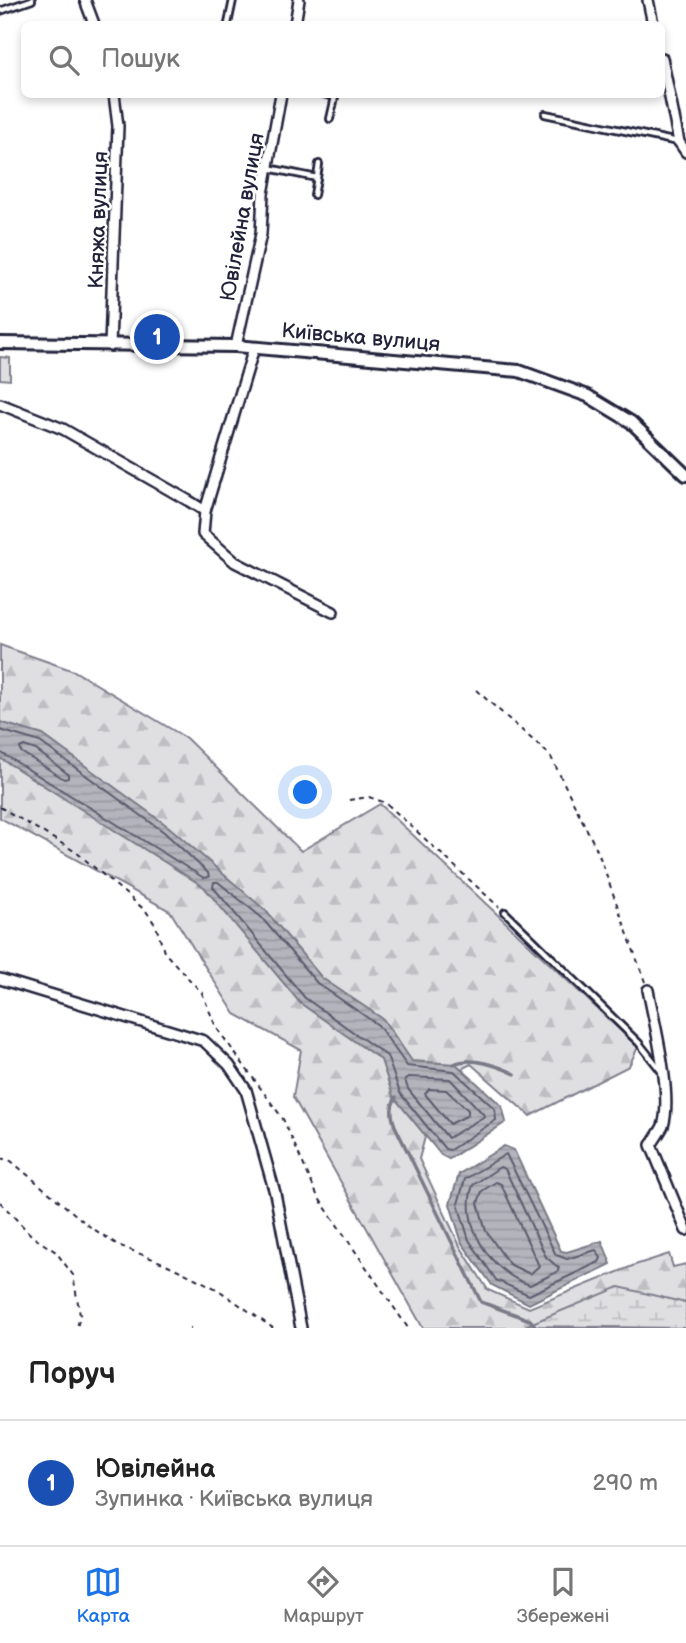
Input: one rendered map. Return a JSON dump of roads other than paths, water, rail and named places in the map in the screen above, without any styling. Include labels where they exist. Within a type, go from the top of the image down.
[{"type":"street","points":[[85,0],[93,21]]},
{"type":"street","points":[[296,21],[299,0]]},
{"type":"street","points":[[648,0],[652,21]]},
{"type":"street","points":[[665,73],[679,142],[686,152]]},
{"type":"street","name":"Княжа вулиця","points":[[110,346],[118,127],[114,98]]},
{"type":"street","name":"Ювілейна вулиця","points":[[236,346],[261,234],[267,168],[280,98]]},
{"type":"street","name":"Київська вулиця","points":[[0,343],[236,346],[519,370],[588,396],[631,422],[686,475]]},
{"type":"street","points":[[254,348],[205,511],[203,534],[235,562],[333,612]]},
{"type":"street","points":[[0,404],[63,429],[205,511]]},
{"type":"street","points":[[0,979],[204,1041],[229,1065],[246,1090],[262,1142],[301,1328]]},
{"type":"street","points":[[648,990],[666,1111],[662,1127],[651,1144],[686,1230]]},
{"type":"lane","points":[[0,11],[32,0]]},
{"type":"lane","points":[[229,21],[233,0]]},
{"type":"lane","points":[[330,119],[335,98]]},
{"type":"lane","points":[[545,114],[679,142]]},
{"type":"lane","points":[[314,195],[319,164]]},
{"type":"lane","points":[[267,168],[317,178]]},
{"type":"lane","points":[[505,912],[639,1043],[662,1072]]},
{"type":"water","points":[[0,722],[43,735],[169,827],[266,911],[322,978],[383,1019],[412,1061],[456,1064],[502,1106],[506,1122],[449,1159],[441,1155],[393,1096],[381,1060],[300,1003],[204,887],[0,758]]},
{"type":"water","points":[[504,1146],[514,1150],[561,1251],[567,1252],[602,1241],[611,1264],[529,1304],[492,1285],[462,1243],[450,1204],[459,1174]]},
{"type":"waterway","points":[[454,1064],[477,1062],[515,1074]]},
{"type":"waterway","points":[[396,1097],[392,1111],[395,1126],[481,1302],[530,1320],[537,1328]]},
{"type":"place","name":"Ювілейна","points":[[157,337]]}]
